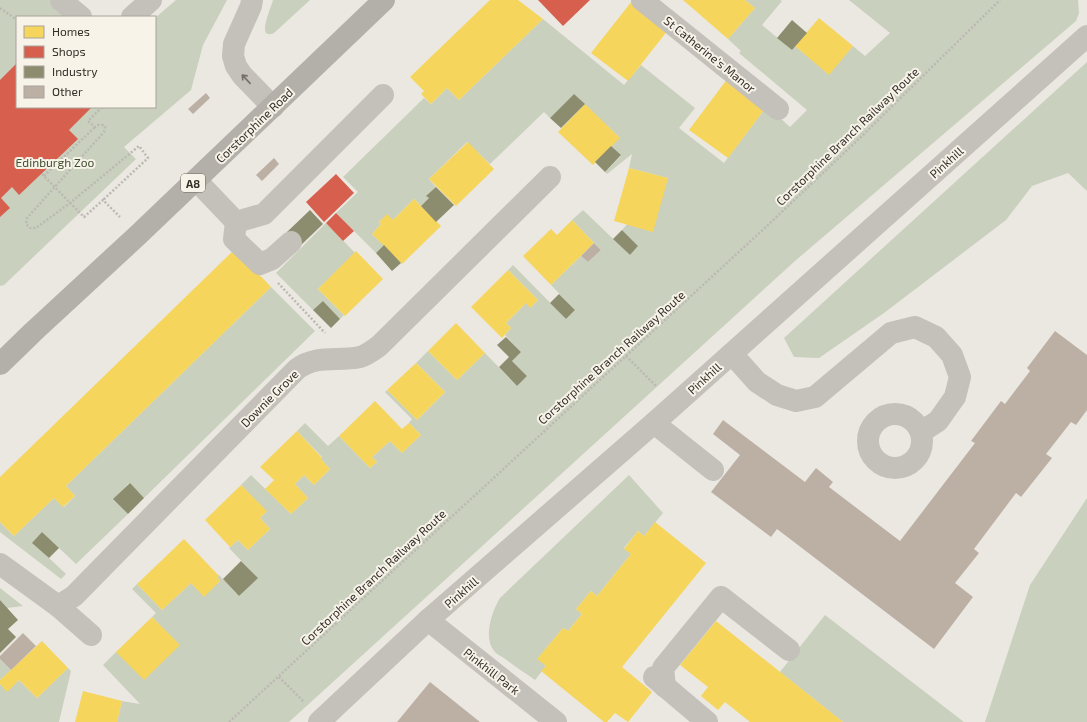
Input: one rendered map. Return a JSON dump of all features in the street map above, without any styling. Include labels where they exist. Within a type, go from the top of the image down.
[{"type":"main road","name":"Corstorphine Road","points":[[0,364],[138,235],[384,0]]},
{"type":"street","points":[[61,0],[80,16]]},
{"type":"street","points":[[252,0],[251,6],[234,44],[233,56],[236,66],[242,75],[273,107]]},
{"type":"street","name":"St Catherine's Manor","points":[[642,0],[778,109]]},
{"type":"street","name":"Pinkhill","points":[[320,721],[428,620],[732,354],[1087,36]]},
{"type":"street","points":[[236,222],[264,214],[383,95]]},
{"type":"street","name":"Downie Grove","points":[[58,606],[74,596],[297,369],[313,360],[360,357],[370,353],[379,346],[550,177]]},
{"type":"street","points":[[196,180],[236,222]]},
{"type":"street","points":[[236,222],[234,239],[260,264],[272,259],[291,242]]},
{"type":"street","points":[[732,354],[757,382],[778,395],[796,401],[815,397],[891,333],[916,327],[936,337],[952,355],[960,377],[955,397],[938,422],[921,432]]},
{"type":"street","points":[[654,423],[713,470]]},
{"type":"street","points":[[0,564],[58,606],[91,635]]},
{"type":"street","points":[[666,687],[663,668],[721,597],[789,650]]},
{"type":"street","name":"Pinkhill Park","points":[[428,620],[556,722]]},
{"type":"street","points":[[649,673],[707,722]]},
{"type":"path","name":"Corstorphine Branch Railway Route","points":[[229,722],[510,461],[763,230],[1000,0]]},
{"type":"path","points":[[0,8],[16,19]]},
{"type":"path","points":[[95,127],[88,121],[99,110]]},
{"type":"path","points":[[95,127],[43,175],[55,188],[70,203],[84,217],[148,158],[139,146],[70,203],[36,228],[30,228],[26,224],[27,218],[55,188],[104,132],[105,128],[103,125],[98,125],[95,127]]},
{"type":"path","points":[[103,200],[138,235]]},
{"type":"path","points":[[260,264],[348,358]]},
{"type":"path","points":[[626,356],[675,404]]},
{"type":"path","points":[[279,676],[320,721]]},
{"type":"green space","name":"Edinburgh Zoo","points":[[0,0],[49,0],[70,16],[16,16],[16,108],[156,108],[156,17],[176,0],[227,0],[203,45],[191,90],[124,147],[136,159],[4,285],[0,286]]},
{"type":"green space","points":[[273,0],[310,0],[274,33],[268,34],[265,28]]},
{"type":"green space","points":[[745,0],[782,1],[762,25],[792,50],[795,46],[829,74],[853,46],[865,56],[890,33],[849,0],[1078,0],[1079,13],[1076,21],[795,261],[289,722],[117,722],[122,701],[140,704],[103,665],[116,652],[179,645],[152,617],[156,613],[132,589],[137,584],[162,610],[191,583],[204,596],[220,581],[217,577],[219,575],[239,596],[257,577],[229,548],[238,540],[248,550],[270,529],[260,518],[266,512],[241,485],[251,475],[291,514],[308,498],[295,484],[304,475],[314,485],[330,469],[321,459],[322,457],[297,431],[305,423],[328,446],[339,436],[370,468],[377,462],[372,457],[390,441],[402,453],[421,435],[409,423],[412,419],[385,392],[387,390],[417,420],[445,392],[416,363],[428,351],[457,380],[485,353],[517,386],[527,376],[512,361],[521,352],[505,335],[511,328],[506,323],[526,303],[531,307],[538,300],[508,270],[513,265],[566,319],[575,310],[551,285],[581,256],[588,262],[601,250],[572,220],[583,210],[630,255],[638,246],[622,230],[668,178],[629,168],[632,154],[607,174],[605,172],[621,156],[611,146],[619,137],[574,94],[550,118],[544,112],[490,164],[467,142],[429,179],[436,187],[427,196],[429,198],[421,206],[414,199],[393,220],[387,215],[379,222],[381,224],[372,234],[384,245],[376,253],[336,213],[358,192],[343,177],[424,98],[431,104],[447,88],[459,100],[543,19],[624,85],[641,65],[695,108],[679,128],[724,163],[767,106],[790,127],[807,110],[739,53],[741,51],[728,39],[755,8]]},
{"type":"green space","points":[[1087,62],[1087,191],[1068,173],[1032,186],[1006,220],[884,313],[819,358],[794,357],[784,338]]},
{"type":"green space","points":[[326,223],[355,253],[318,289],[344,315],[340,319],[323,301],[313,310],[276,273]]},
{"type":"green space","points":[[271,287],[315,331],[144,498],[129,483],[114,499],[128,514],[76,564],[42,532],[33,543],[66,574],[61,579],[0,532],[0,522],[14,536],[54,498],[64,507],[75,496],[66,486]]},
{"type":"green space","points":[[629,475],[663,513],[644,536],[638,531],[624,548],[631,554],[597,596],[591,591],[576,609],[582,614],[568,631],[563,628],[538,658],[546,666],[535,680],[496,653],[491,645],[489,639],[490,624],[497,603],[500,598]]},
{"type":"green space","points":[[1087,498],[1087,722],[985,722],[1030,585]]},
{"type":"green space","points":[[0,588],[23,606],[7,608],[0,600]]},
{"type":"green space","points":[[825,615],[964,722],[843,722],[780,672]]},
{"type":"green space","points":[[0,659],[11,670],[0,680]]},
{"type":"green space","points":[[68,668],[71,671],[59,722],[0,722],[0,684],[7,691],[19,680],[37,698]]},
{"type":"building: Homes","points":[[490,0],[518,0],[543,19],[459,100],[447,88],[431,104],[421,94],[424,91],[410,77]]},
{"type":"building: Homes","points":[[683,0],[745,0],[755,8],[728,39]]},
{"type":"building: Homes","points":[[632,1],[668,30],[628,81],[591,53]]},
{"type":"building: Homes","points":[[819,18],[853,46],[829,75],[795,46]]},
{"type":"building: Homes","points":[[728,78],[767,106],[728,158],[689,130]]},
{"type":"building: Homes","points":[[585,104],[620,138],[593,165],[558,132]]},
{"type":"building: Homes","points":[[468,142],[494,169],[456,206],[429,179]]},
{"type":"building: Homes","points":[[629,168],[668,178],[653,232],[614,221]]},
{"type":"building: Homes","points":[[414,199],[441,226],[402,264],[372,234],[381,224],[379,222],[387,214],[393,220]]},
{"type":"building: Homes","points":[[572,220],[594,243],[551,285],[523,256],[551,229],[557,235]]},
{"type":"building: Homes","points":[[235,249],[271,287],[66,486],[75,496],[63,507],[54,498],[14,536],[0,522],[0,477]]},
{"type":"building: Homes","points":[[356,251],[383,279],[345,316],[318,289]]},
{"type":"building: Homes","points":[[508,270],[538,300],[530,308],[526,303],[506,323],[511,328],[502,338],[471,307]]},
{"type":"building: Homes","points":[[456,323],[485,353],[457,380],[428,351]]},
{"type":"building: Homes","points":[[416,363],[445,392],[417,420],[387,390]]},
{"type":"building: Homes","points":[[375,401],[402,429],[409,423],[421,435],[402,453],[390,441],[372,457],[377,462],[370,468],[339,436]]},
{"type":"building: Homes","points":[[297,431],[330,469],[314,485],[304,475],[295,484],[308,498],[291,514],[265,489],[274,480],[260,467]]},
{"type":"building: Homes","points":[[241,485],[267,511],[260,518],[270,529],[248,550],[238,540],[230,547],[205,520]]},
{"type":"building: Homes","points":[[655,522],[706,563],[622,667],[652,692],[628,722],[615,713],[607,722],[604,722],[541,671],[546,666],[537,659],[563,628],[568,631],[582,614],[576,609],[591,591],[597,596],[631,554],[624,549],[638,531],[644,536]]},
{"type":"building: Homes","points":[[184,539],[219,576],[217,577],[220,581],[204,597],[191,583],[162,610],[137,584]]},
{"type":"building: Homes","points":[[152,617],[180,645],[144,680],[116,652]]},
{"type":"building: Homes","points":[[716,621],[843,722],[750,722],[725,702],[718,710],[701,696],[708,687],[680,665]]},
{"type":"building: Homes","points":[[42,641],[68,668],[37,698],[19,680],[7,692],[0,684],[0,680]]},
{"type":"building: Homes","points":[[83,691],[122,701],[117,722],[75,722]]},
{"type":"building: Shops","points":[[538,0],[590,0],[563,26]]},
{"type":"building: Shops","points":[[16,64],[16,108],[91,108],[69,130],[78,139],[19,195],[12,187],[1,198],[10,208],[0,217],[0,80]]},
{"type":"building: Shops","points":[[336,174],[354,193],[324,222],[306,202]]},
{"type":"building: Shops","points":[[336,213],[354,231],[343,241],[326,223]]},
{"type":"building: Industry","points":[[792,20],[807,33],[792,50],[777,38]]},
{"type":"building: Industry","points":[[574,94],[585,104],[561,128],[550,118]]},
{"type":"building: Industry","points":[[611,146],[621,155],[605,172],[595,162]]},
{"type":"building: Industry","points":[[436,187],[454,205],[436,222],[421,206],[429,198],[426,196]]},
{"type":"building: Industry","points":[[310,210],[323,224],[300,246],[287,232]]},
{"type":"building: Industry","points":[[622,230],[638,246],[630,255],[613,239]]},
{"type":"building: Industry","points":[[384,245],[401,263],[392,271],[376,253]]},
{"type":"building: Industry","points":[[559,294],[575,310],[566,319],[550,303]]},
{"type":"building: Industry","points":[[323,301],[340,319],[331,328],[313,310]]},
{"type":"building: Industry","points":[[506,337],[521,352],[512,361],[527,376],[517,386],[499,367],[509,357],[497,345]]},
{"type":"building: Industry","points":[[130,483],[144,498],[128,514],[113,499]]},
{"type":"building: Industry","points":[[42,532],[59,548],[49,558],[32,543]]},
{"type":"building: Industry","points":[[241,561],[258,578],[239,596],[223,579]]},
{"type":"building: Industry","points":[[0,600],[18,620],[8,629],[16,637],[0,653]]},
{"type":"building: Other","points":[[206,93],[210,98],[193,114],[188,109]]},
{"type":"building: Other","points":[[274,158],[279,164],[262,181],[256,175]]},
{"type":"building: Other","points":[[594,243],[601,250],[588,262],[581,256]]},
{"type":"building: Other","points":[[1055,331],[1087,355],[1087,410],[1076,425],[1071,422],[1046,454],[1052,458],[1021,497],[1016,493],[974,549],[979,553],[955,583],[973,597],[934,649],[777,529],[771,537],[711,492],[740,455],[713,434],[723,420],[805,482],[816,468],[833,482],[829,487],[900,541],[975,443],[971,441],[1001,401],[1005,404],[1030,371],[1027,368]]},
{"type":"building: Other","points":[[23,633],[36,646],[11,670],[0,659],[0,656]]},
{"type":"building: Other","points":[[430,682],[480,722],[397,722]]}]
